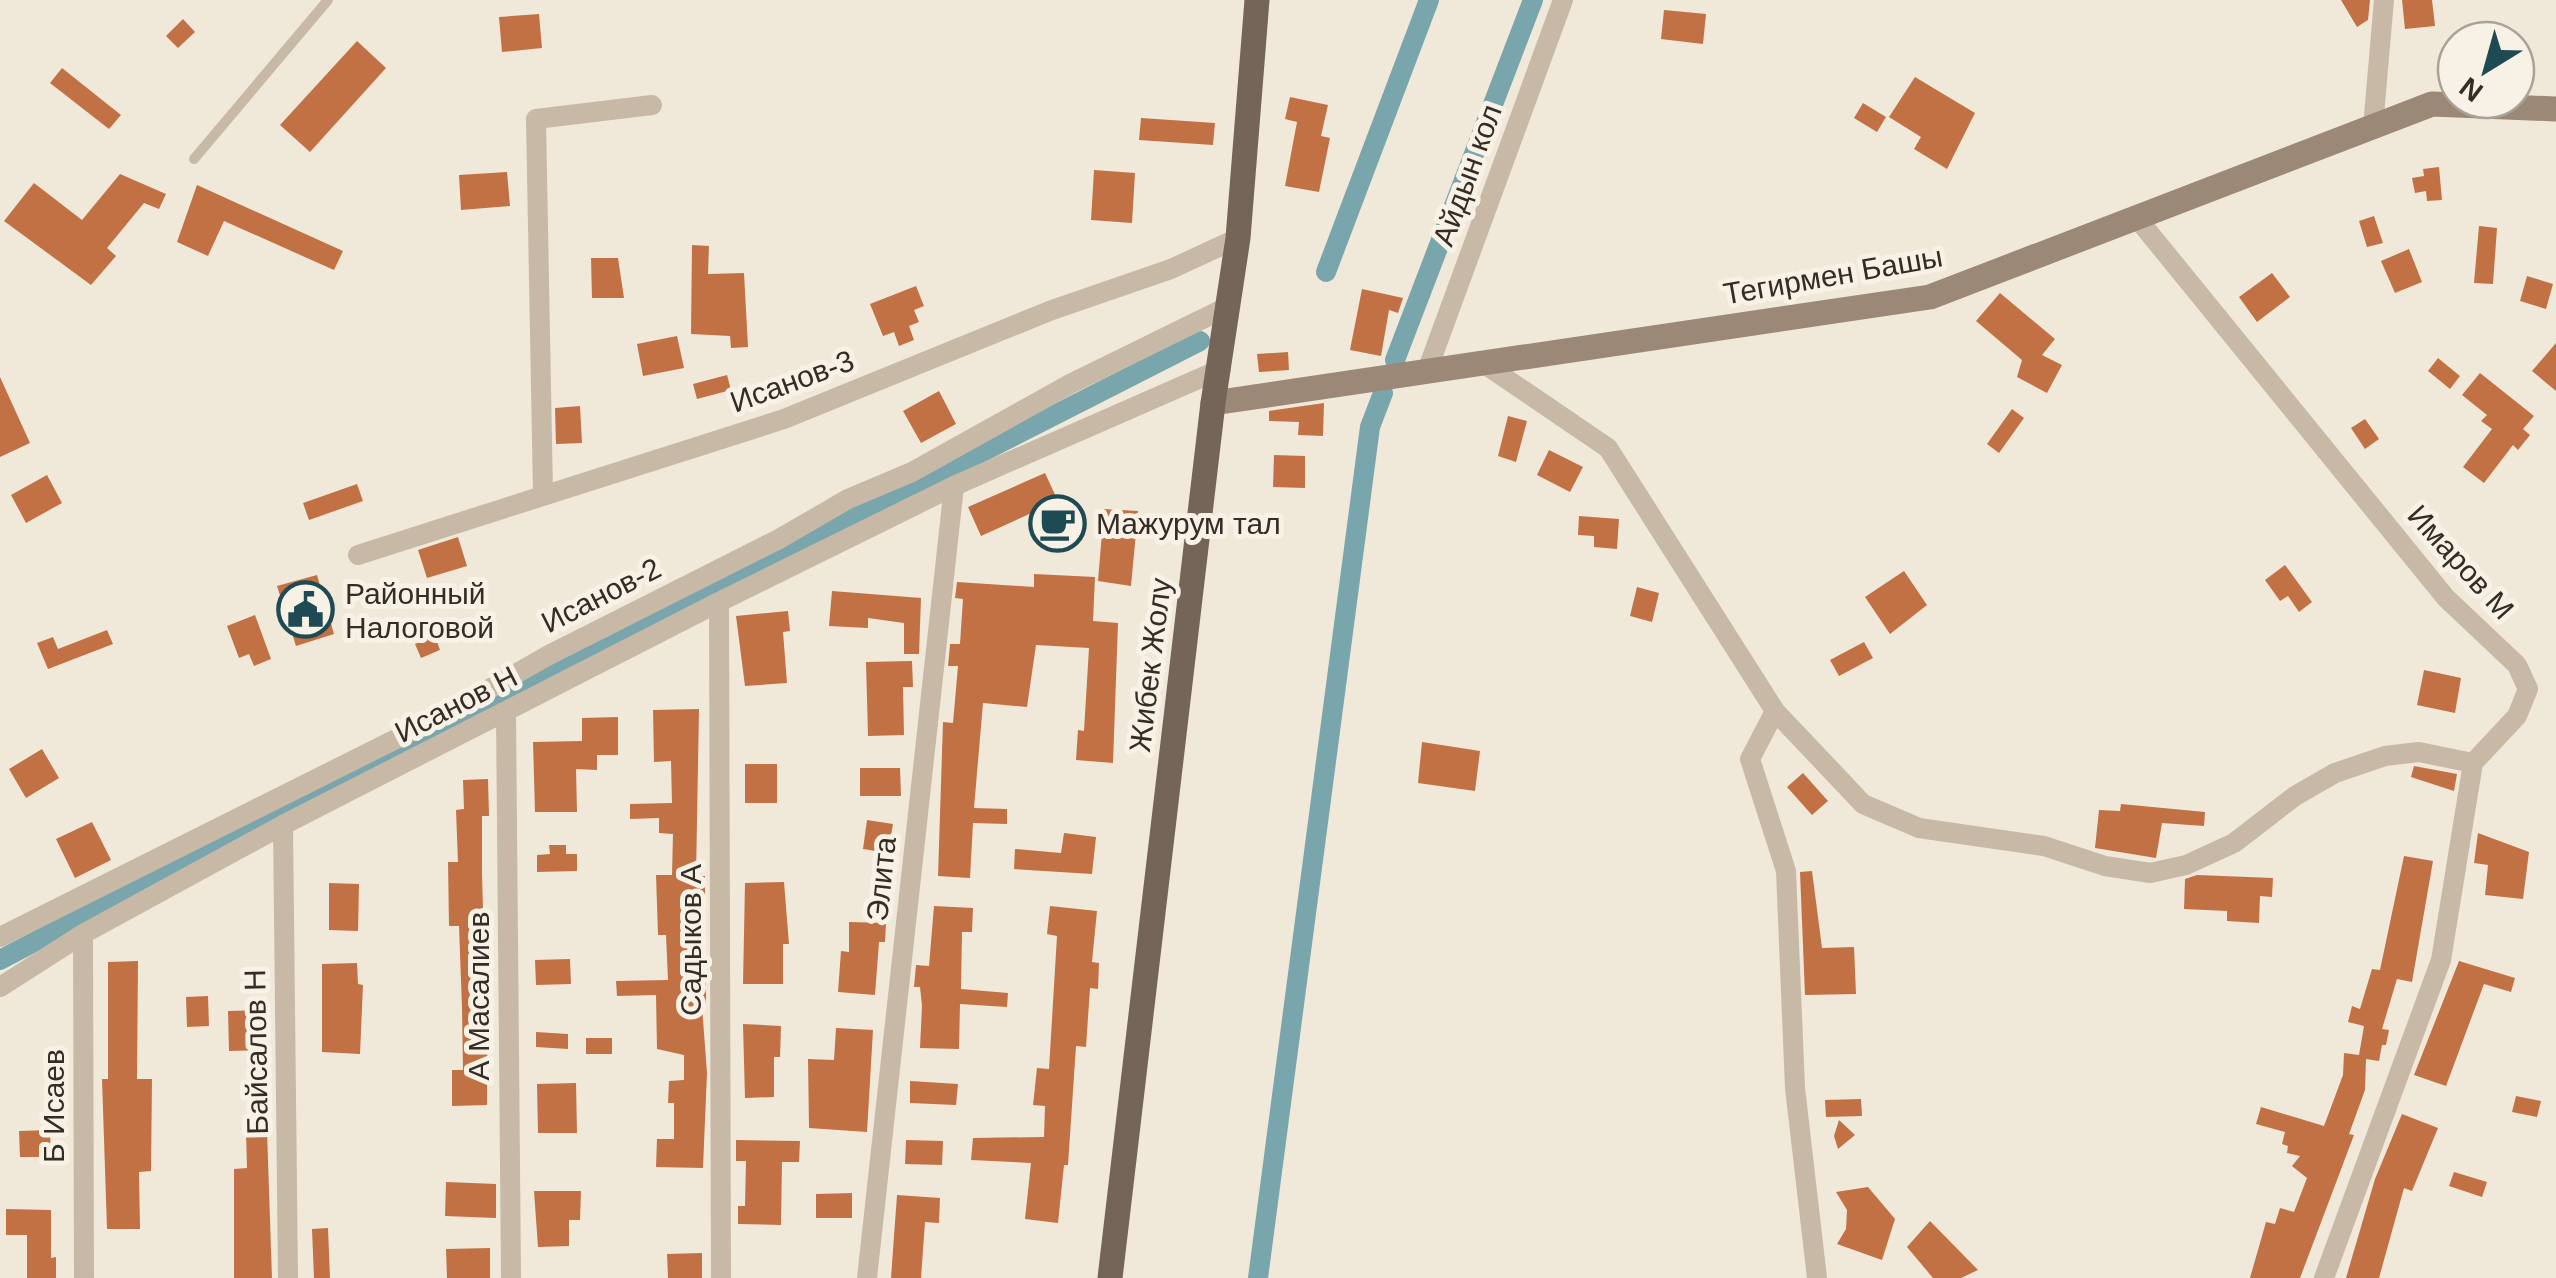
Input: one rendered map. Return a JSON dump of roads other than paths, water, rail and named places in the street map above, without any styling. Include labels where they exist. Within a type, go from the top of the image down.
[{"type":"main road","name":"Жибек Жолу","points":[[1110,1278],[1213,403],[1238,238],[1258,0]]},
{"type":"street","name":"Айдын кол","points":[[1427,371],[1563,0]]},
{"type":"street","points":[[2373,127],[2384,0]]},
{"type":"street","name":"Тегирмен Башы","points":[[1213,403],[1930,297],[2432,104],[2556,109]]},
{"type":"street","points":[[543,494],[536,119],[652,105]]},
{"type":"street","name":"Имаров М","points":[[2138,218],[2446,598],[2516,665],[2528,689],[2517,716],[2473,763]]},
{"type":"street","name":"Исанов-3","points":[[358,555],[784,418],[1052,310],[1171,269],[1238,238]]},
{"type":"street","name":"Исанов-2","points":[[1,935],[438,718],[549,655],[779,540],[848,499],[912,472],[1070,384],[1229,306]]},
{"type":"street","points":[[1483,363],[1608,448],[1775,711],[1863,804],[1919,828],[2044,846],[2105,866],[2150,873],[2186,865],[2234,844],[2295,796],[2335,773],[2385,756],[2418,752],[2473,763],[2441,960],[2420,1006],[2324,1278]]},
{"type":"street","name":"Исанов Н","points":[[0,986],[82,934],[284,826],[719,602],[954,486],[1221,369]]},
{"type":"street","name":"Элита","points":[[868,1278],[954,486]]},
{"type":"street","name":"Садыков А","points":[[719,602],[721,1278]]},
{"type":"street","points":[[1775,711],[1750,760],[1786,870],[1796,1088],[1818,1278]]},
{"type":"street","name":"А Масалиев","points":[[506,713],[510,1278]]},
{"type":"street","name":"Байсалов Н","points":[[284,826],[288,1278]]},
{"type":"street","name":"Б Исаев","points":[[82,934],[84,1278]]},
{"type":"lane","points":[[194,159],[328,0]]},
{"type":"waterway","points":[[1326,272],[1429,0]]},
{"type":"waterway","points":[[1395,360],[1533,0]]},
{"type":"waterway","points":[[0,960],[443,727],[1200,341]]},
{"type":"waterway","points":[[1258,1278],[1370,427],[1383,393]]},
{"type":"place","name":"Мажурум тал","points":[[1057,523]]},
{"type":"place","name":"Районный Налоговой","points":[[306,610]]}]
